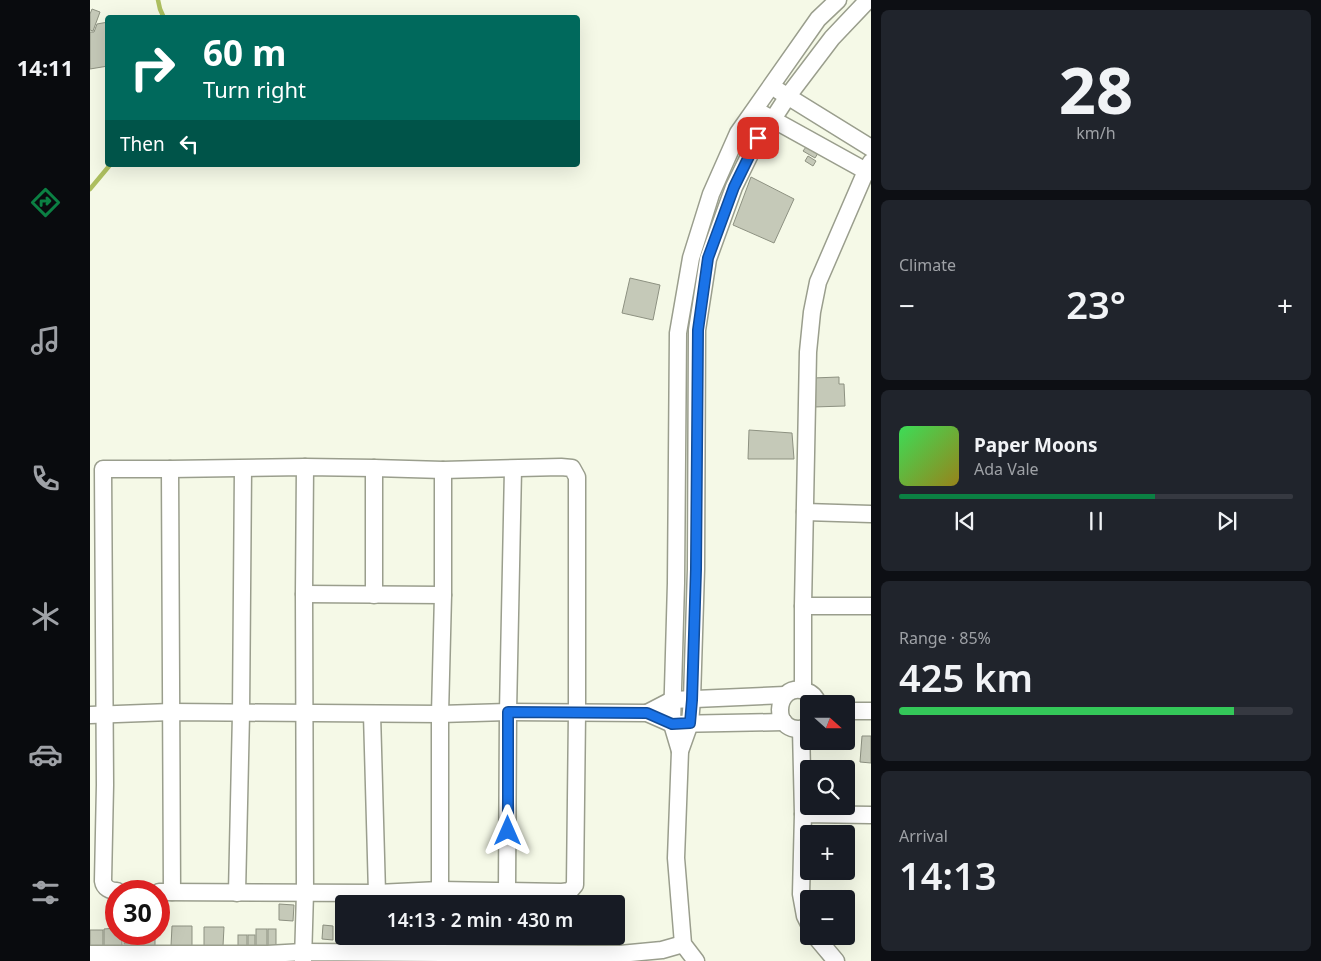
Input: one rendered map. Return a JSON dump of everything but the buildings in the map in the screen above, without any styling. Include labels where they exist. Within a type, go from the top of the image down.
[{"type":"street","points":[[680,751],[672,724],[676,583],[678,333],[690,258],[711,194],[738,133],[818,19],[838,0]]},
{"type":"street","points":[[696,961],[683,944],[676,858],[680,751],[690,723],[692,700],[696,569],[698,330],[708,258],[734,187],[758,138],[832,38],[868,0]]},
{"type":"street","points":[[770,86],[871,148]]},
{"type":"street","points":[[754,109],[869,168],[818,282],[812,312],[808,352],[803,690]]},
{"type":"street","points":[[678,333],[698,330]]},
{"type":"street","points":[[303,956],[305,892],[305,467]]},
{"type":"street","points":[[105,887],[103,881],[106,785],[97,715],[96,469],[170,470],[305,467],[443,470],[572,468],[577,477],[577,712],[575,885],[570,891],[170,892]]},
{"type":"street","points":[[374,468],[374,595]]},
{"type":"street","points":[[237,893],[243,469]]},
{"type":"street","points":[[508,891],[508,712],[513,469]]},
{"type":"street","points":[[165,880],[171,712],[170,470]]},
{"type":"street","points":[[440,890],[443,470]]},
{"type":"street","points":[[805,512],[871,514]]},
{"type":"street","points":[[304,594],[443,595]]},
{"type":"street","points":[[803,606],[871,606]]},
{"type":"street","points":[[800,728],[791,728],[784,722],[780,713],[780,703],[785,695],[793,690],[803,690],[814,695]]},
{"type":"street","points":[[647,713],[672,700],[785,695]]},
{"type":"street","points":[[855,711],[871,711]]},
{"type":"street","points":[[97,715],[171,712],[241,714],[577,712],[647,713],[672,724],[784,722]]},
{"type":"street","points":[[372,714],[377,893]]},
{"type":"street","points":[[855,814],[871,814]]},
{"type":"street","points":[[801,890],[802,815]]},
{"type":"street","points":[[90,954],[259,954],[303,956],[620,954],[662,950],[683,944]]},
{"type":"street","points":[[823,945],[836,961]]},
{"type":"waterway","points":[[158,0],[163,15]]},
{"type":"waterway","points":[[90,189],[108,167]]},
{"type":"route","points":[[508,831],[508,712],[647,713],[672,724],[690,723],[696,569],[698,330],[708,258],[734,187],[758,138]]}]
